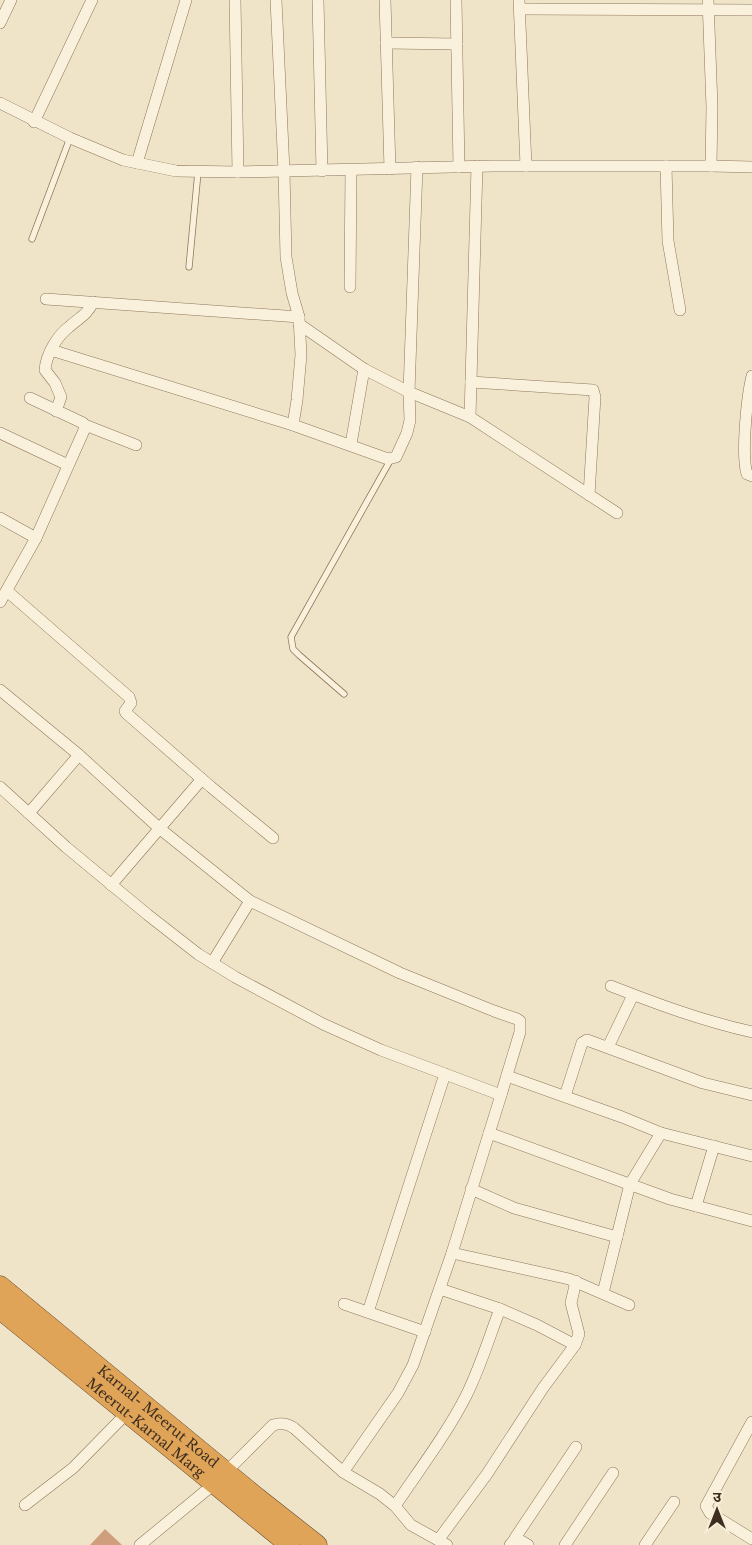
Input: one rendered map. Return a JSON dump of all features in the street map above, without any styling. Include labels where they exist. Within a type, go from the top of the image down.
[{"type":"highway","name":"Karnal- Meerut Road","points":[[0,1286],[220,1478],[317,1545]]},
{"type":"highway","name":"Meerut-Karnal Marg","points":[[0,1309],[127,1413],[220,1478],[290,1545]]},
{"type":"street","points":[[0,23],[11,0]]},
{"type":"street","points":[[34,122],[92,0]]},
{"type":"street","points":[[137,163],[186,0]]},
{"type":"street","points":[[235,0],[238,172]]},
{"type":"street","points":[[276,0],[286,257],[299,320],[301,355],[293,424]]},
{"type":"street","points":[[318,0],[322,171]]},
{"type":"street","points":[[385,0],[390,169]]},
{"type":"street","points":[[456,0],[459,167]]},
{"type":"street","points":[[526,166],[520,5],[709,5],[752,10]]},
{"type":"street","points":[[709,5],[712,107],[711,166]]},
{"type":"street","points":[[386,43],[457,44]]},
{"type":"street","points":[[0,103],[34,122],[123,160],[176,172],[322,171],[477,166],[752,167]]},
{"type":"street","points":[[470,417],[477,166]]},
{"type":"street","points":[[666,166],[668,241],[680,310]]},
{"type":"street","points":[[51,350],[293,424],[391,459],[396,457],[410,420],[409,392],[417,167]]},
{"type":"street","points":[[350,170],[350,288]]},
{"type":"street","points":[[46,299],[299,320],[364,369],[409,392],[470,417],[617,513]]},
{"type":"street","points":[[56,411],[61,396],[55,383],[45,370],[45,364],[51,350],[68,327],[90,310],[93,302]]},
{"type":"street","points":[[351,444],[364,369]]},
{"type":"street","points":[[472,382],[593,390],[596,396],[589,495]]},
{"type":"street","points":[[751,382],[744,465],[747,474],[752,476]]},
{"type":"street","points":[[30,398],[85,425],[136,445]]},
{"type":"street","points":[[0,602],[36,538],[85,425]]},
{"type":"street","points":[[1,436],[68,465]]},
{"type":"street","points":[[0,518],[36,538]]},
{"type":"street","points":[[7,592],[129,697],[131,703],[126,708],[126,714],[274,838]]},
{"type":"street","points":[[0,690],[79,755],[159,828],[250,901],[400,973],[520,1021],[520,1032],[490,1133],[452,1253],[413,1365],[398,1393],[343,1472]]},
{"type":"street","points":[[28,813],[79,755]]},
{"type":"street","points":[[111,885],[202,779]]},
{"type":"street","points":[[0,788],[111,885],[212,963],[323,1024],[381,1050],[501,1095]]},
{"type":"street","points":[[212,963],[250,901]]},
{"type":"street","points":[[611,986],[696,1018],[752,1032]]},
{"type":"street","points":[[608,1047],[633,995]]},
{"type":"street","points":[[564,1096],[584,1040],[590,1040],[703,1083],[752,1095]]},
{"type":"street","points":[[368,1312],[445,1074]]},
{"type":"street","points":[[507,1076],[661,1133],[752,1156]]},
{"type":"street","points":[[490,1133],[670,1199],[752,1221]]},
{"type":"street","points":[[603,1293],[630,1184],[661,1133]]},
{"type":"street","points":[[696,1206],[714,1146]]},
{"type":"street","points":[[471,1189],[514,1208],[616,1237]]},
{"type":"street","points":[[452,1253],[542,1272],[576,1282],[629,1305]]},
{"type":"street","points":[[140,1545],[220,1478],[273,1425],[280,1423],[288,1424],[294,1428],[343,1472],[380,1494],[395,1506],[411,1525],[443,1542],[543,1388],[575,1345],[579,1334],[571,1303],[576,1282]]},
{"type":"street","points":[[440,1289],[500,1309],[537,1325],[575,1345]]},
{"type":"street","points":[[344,1304],[425,1332]]},
{"type":"street","points":[[395,1506],[439,1441],[465,1398],[479,1368],[500,1309]]},
{"type":"street","points":[[25,1506],[73,1468],[127,1413]]},
{"type":"street","points":[[752,1422],[706,1506],[710,1513],[752,1539]]},
{"type":"street","points":[[528,1545],[512,1542],[576,1447]]},
{"type":"street","points":[[565,1545],[613,1473]]},
{"type":"street","points":[[645,1545],[674,1502]]},
{"type":"lane","points":[[32,239],[70,138]]},
{"type":"lane","points":[[189,267],[198,172]]},
{"type":"lane","points":[[344,694],[299,655],[294,649],[291,637],[391,459]]},
{"type":"building","points":[[105,1529],[122,1545],[90,1545]]}]
